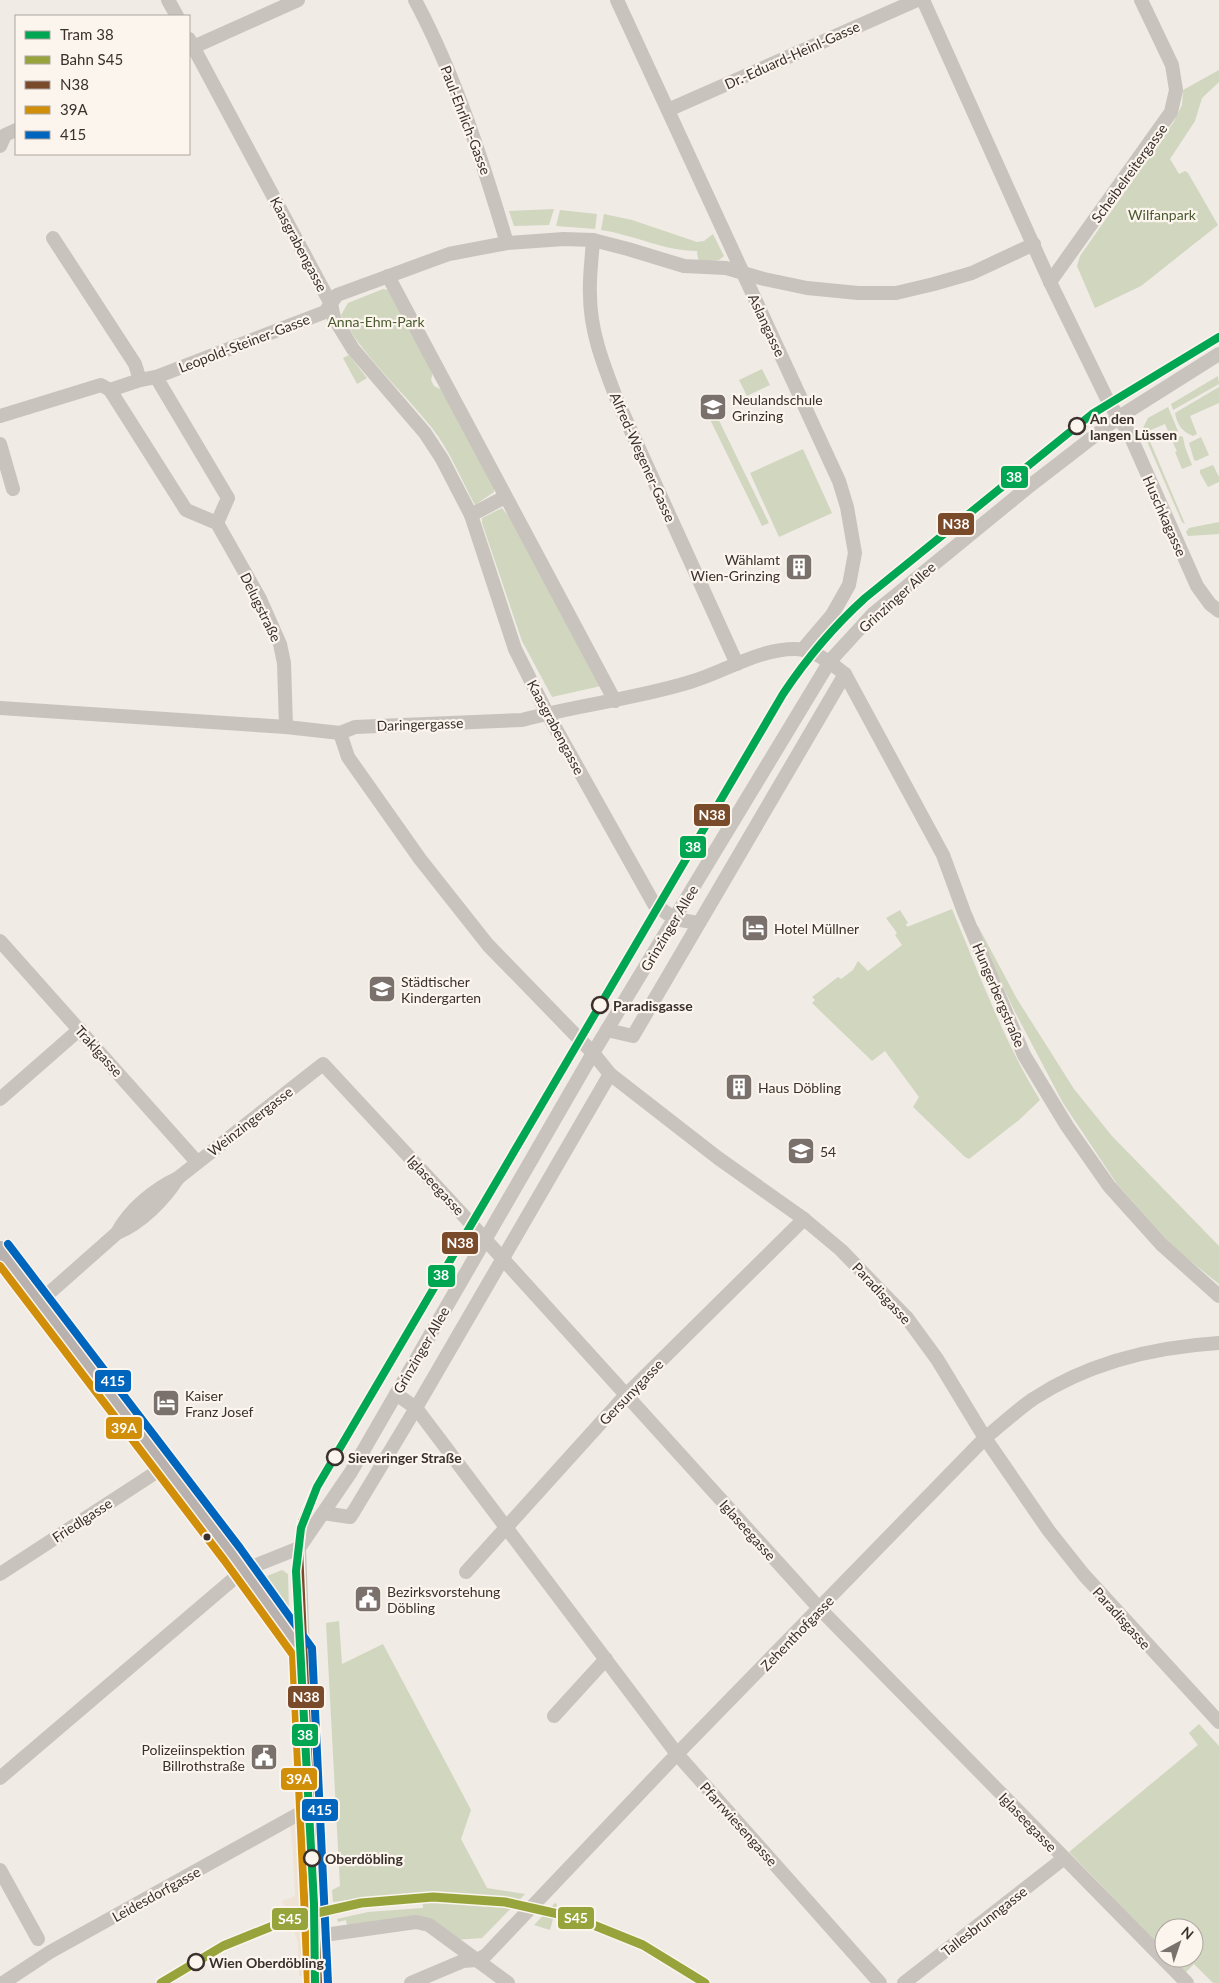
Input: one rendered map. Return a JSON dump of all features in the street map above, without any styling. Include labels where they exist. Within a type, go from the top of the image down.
[{"type":"main road","points":[[0,1250],[244,1570],[303,1652],[318,1983]]},
{"type":"street","points":[[168,0],[176,15]]},
{"type":"street","points":[[190,45],[298,0]]},
{"type":"street","name":"Paul-Ehrlich-Gasse","points":[[415,0],[460,98],[485,168],[507,243]]},
{"type":"street","name":"Aslangasse","points":[[617,0],[839,481],[847,507],[855,553],[849,585],[832,615],[803,649]]},
{"type":"street","name":"Dr.-Eduard-Heinl-Gasse","points":[[668,110],[917,0]]},
{"type":"street","points":[[923,0],[1050,282],[1109,403],[1119,417]]},
{"type":"street","name":"Scheibelreitergasse","points":[[1050,282],[1171,112],[1176,90],[1172,66],[1141,0]]},
{"type":"street","name":"Kaasgrabengasse","points":[[190,45],[331,304],[334,318],[353,349],[425,434],[442,459],[471,515],[515,649],[547,713],[654,904],[675,919]]},
{"type":"street","points":[[0,146],[5,135],[15,130]]},
{"type":"street","points":[[53,238],[135,364],[140,380]]},
{"type":"street","name":"Leopold-Steiner-Gasse","points":[[0,416],[101,386],[110,390],[156,377],[325,312],[337,296],[388,276],[449,254],[507,243],[564,239],[593,240],[684,266],[726,268],[807,288],[858,293],[896,293],[934,284],[972,273],[1034,244]]},
{"type":"street","name":"Alfred-Wegener-Gasse","points":[[593,240],[590,295],[594,334],[603,364],[621,408],[737,664]]},
{"type":"street","points":[[388,276],[615,701]]},
{"type":"street","name":"Grinzinger Allee","points":[[299,1548],[349,1474],[607,1030],[830,661],[881,608],[1020,494],[1119,417],[1219,354]]},
{"type":"street","points":[[110,390],[186,510],[217,523],[228,498],[156,377]]},
{"type":"street","name":"Huschkagasse","points":[[1119,417],[1129,433],[1197,586],[1210,604],[1219,611]]},
{"type":"street","points":[[0,444],[13,489]]},
{"type":"street","points":[[471,515],[505,497]]},
{"type":"street","name":"Delugstraße","points":[[217,523],[260,600],[280,644],[286,675],[286,727]]},
{"type":"street","name":"Daringergasse","points":[[0,708],[286,727],[340,733],[355,726],[522,720],[547,713],[615,701],[690,682],[771,652],[793,648],[803,649],[830,661]]},
{"type":"street","name":"Hungerbergstraße","points":[[830,661],[845,674],[943,855],[964,912],[1024,1055],[1048,1095],[1067,1126],[1110,1186],[1162,1246],[1219,1296]]},
{"type":"street","name":"Grinzinger Allee","points":[[607,1030],[633,1036],[845,674]]},
{"type":"street","name":"Paradisgasse","points":[[340,733],[348,757],[420,859],[488,945],[610,1074],[718,1158],[804,1219],[841,1250],[907,1318],[937,1359],[985,1438],[1049,1532],[1084,1575],[1219,1722]]},
{"type":"street","points":[[675,919],[698,923]]},
{"type":"street","name":"Traklgasse","points":[[0,941],[197,1162]]},
{"type":"street","points":[[0,1099],[80,1029]]},
{"type":"street","name":"Weinzingergasse","points":[[39,1302],[117,1233],[130,1227],[170,1192],[178,1178],[197,1162],[323,1064]]},
{"type":"street","name":"Iglaseegasse","points":[[323,1064],[486,1240],[625,1396],[820,1609],[1063,1859],[1187,1983]]},
{"type":"street","name":"Grinzinger Allee","points":[[323,1513],[350,1517],[416,1408],[610,1074]]},
{"type":"street","name":"Gersunygasse","points":[[466,1572],[625,1396],[804,1219]]},
{"type":"street","name":"Zehenthofgasse","points":[[411,1983],[464,1961],[477,1960],[492,1950],[677,1754],[985,1438],[1033,1399],[1088,1372],[1139,1354],[1164,1348],[1219,1343]]},
{"type":"street","name":"Pfarrwiesengasse","points":[[396,1394],[416,1408],[677,1754],[880,1983]]},
{"type":"street","name":"Friedlgasse","points":[[0,1574],[164,1467]]},
{"type":"street","points":[[0,1778],[244,1570],[299,1548],[303,1652]]},
{"type":"street","points":[[554,1716],[606,1659]]},
{"type":"street","name":"Leidesdorfgasse","points":[[4,1983],[50,1952],[311,1807]]},
{"type":"street","name":"Tallesbrunngasse","points":[[904,1983],[1063,1859]]},
{"type":"street","points":[[0,1870],[38,1939]]},
{"type":"street","points":[[317,1936],[416,1922],[428,1925],[508,1983]]},
{"type":"green space","name":"Wilfanpark","points":[[1219,70],[1219,82],[1202,98],[1195,121],[1170,159],[1179,174],[1185,171],[1188,173],[1218,225],[1141,286],[1095,308],[1077,266],[1080,256],[1173,123],[1182,105],[1183,90]]},
{"type":"green space","points":[[554,209],[549,225],[514,226],[509,211]]},
{"type":"green space","points":[[560,210],[597,214],[595,229],[556,226]]},
{"type":"green space","points":[[604,214],[632,220],[697,242],[704,241],[713,234],[724,256],[719,260],[701,262],[698,259],[697,251],[661,246],[601,230]]},
{"type":"green space","name":"Anna-Ehm-Park","points":[[383,289],[388,290],[433,372],[431,380],[434,386],[442,390],[494,488],[494,492],[475,505],[450,456],[432,428],[372,360],[350,331],[341,315],[348,303]]},
{"type":"green space","points":[[349,355],[367,378],[357,384],[343,358]]},
{"type":"green space","points":[[762,369],[770,385],[747,396],[739,380]]},
{"type":"green space","points":[[1218,376],[1219,384],[1173,410],[1171,404]]},
{"type":"green space","points":[[1219,387],[1219,403],[1190,416],[1197,434],[1193,436],[1183,430],[1177,421],[1175,413]]},
{"type":"green space","points":[[710,402],[769,523],[762,526],[703,405]]},
{"type":"green space","points":[[1168,407],[1178,431],[1172,440],[1165,424],[1146,432],[1185,524],[1182,522],[1142,430],[1148,418]]},
{"type":"green space","points":[[1180,436],[1183,437],[1192,465],[1182,469],[1173,443]]},
{"type":"green space","points":[[1201,437],[1209,455],[1196,461],[1194,460],[1189,443]]},
{"type":"green space","points":[[803,449],[832,513],[779,537],[750,473]]},
{"type":"green space","points":[[1213,465],[1219,477],[1219,482],[1208,487],[1200,470]]},
{"type":"green space","points":[[502,508],[509,517],[601,686],[552,697],[522,641],[482,523],[482,518]]},
{"type":"green space","points":[[1219,522],[1219,534],[1188,536],[1186,532],[1189,528]]},
{"type":"green space","points":[[952,909],[1014,1054],[1040,1100],[1019,1120],[969,1159],[913,1107],[919,1097],[885,1051],[872,1061],[812,1003],[815,1000],[812,997],[838,977],[841,979],[853,970],[858,961],[868,971],[902,945],[895,935],[897,933],[886,918],[900,910],[908,923],[906,924],[907,927]]},
{"type":"green space","points":[[978,926],[1017,999],[1074,1089],[1112,1136],[1219,1246],[1219,1284],[1174,1248],[1117,1184],[1063,1103],[1015,1012],[975,927]]},
{"type":"green space","points":[[282,1570],[288,1574],[289,1611],[265,1582],[267,1576]]},
{"type":"green space","points":[[339,1621],[342,1664],[383,1644],[471,1810],[461,1839],[487,1888],[525,1894],[482,1938],[456,1940],[425,1917],[347,1926],[346,1920],[338,1922],[337,1919],[368,1912],[423,1908],[422,1893],[333,1902],[332,1890],[340,1886],[326,1623]]},
{"type":"green space","points":[[1199,1724],[1219,1746],[1219,1983],[1213,1983],[1198,1968],[1204,1968],[1204,1918],[1154,1918],[1154,1940],[1069,1852],[1198,1745],[1189,1733]]},
{"type":"green space","points":[[555,1903],[557,1904],[550,1930],[534,1925]]},
{"type":"green space","points":[[1180,1968],[1190,1968],[1185,1973]]},
{"type":"shaded area","points":[[299,1821],[304,1824],[306,1829],[303,1830],[308,1926],[312,1941],[306,1941],[306,1976],[299,1976],[298,1942],[282,1901],[295,1896],[290,1824]]},
{"type":"tram line","name":"38","points":[[315,1983],[314,1904],[296,1571],[301,1528],[317,1487],[783,694],[811,655],[842,620],[865,598],[1092,414],[1219,337]]},
{"type":"rail line","name":"S45","points":[[161,1983],[223,1946],[290,1919],[361,1903],[433,1897],[505,1902],[576,1918],[643,1945],[705,1983]]},
{"type":"transit line","name":"N38","points":[[318,1983],[299,1548],[302,1521],[317,1487],[783,694],[811,655],[842,620],[865,598],[1092,414],[1219,337]]},
{"type":"transit line","name":"415","points":[[8,1244],[240,1548],[312,1648],[328,1983]]},
{"type":"transit line","name":"39A","points":[[0,1266],[224,1560],[293,1655],[308,1983]]},
{"type":"place","name":"Neulandschule Grinzing","points":[[713,407]]},
{"type":"place","name":"An den langen Lüssen","points":[[1077,426]]},
{"type":"place","name":"Wählamt Wien-Grinzing","points":[[799,567]]},
{"type":"place","name":"Hotel Müllner","points":[[755,928]]},
{"type":"place","name":"Städtischer Kindergarten","points":[[382,989]]},
{"type":"place","name":"Paradisgasse","points":[[600,1005]]},
{"type":"place","name":"Haus Döbling","points":[[739,1087]]},
{"type":"place","name":"54","points":[[801,1151]]},
{"type":"place","name":"Kaiser Franz Josef","points":[[166,1403]]},
{"type":"place","name":"Sieveringer Straße","points":[[335,1457]]},
{"type":"place","name":"Bezirksvorstehung Döbling","points":[[368,1599]]},
{"type":"place","name":"Polizeiinspektion Billrothstraße","points":[[264,1757]]},
{"type":"place","name":"Oberdöbling","points":[[312,1858]]},
{"type":"place","name":"Wien Oberdöbling","points":[[196,1962]]}]
